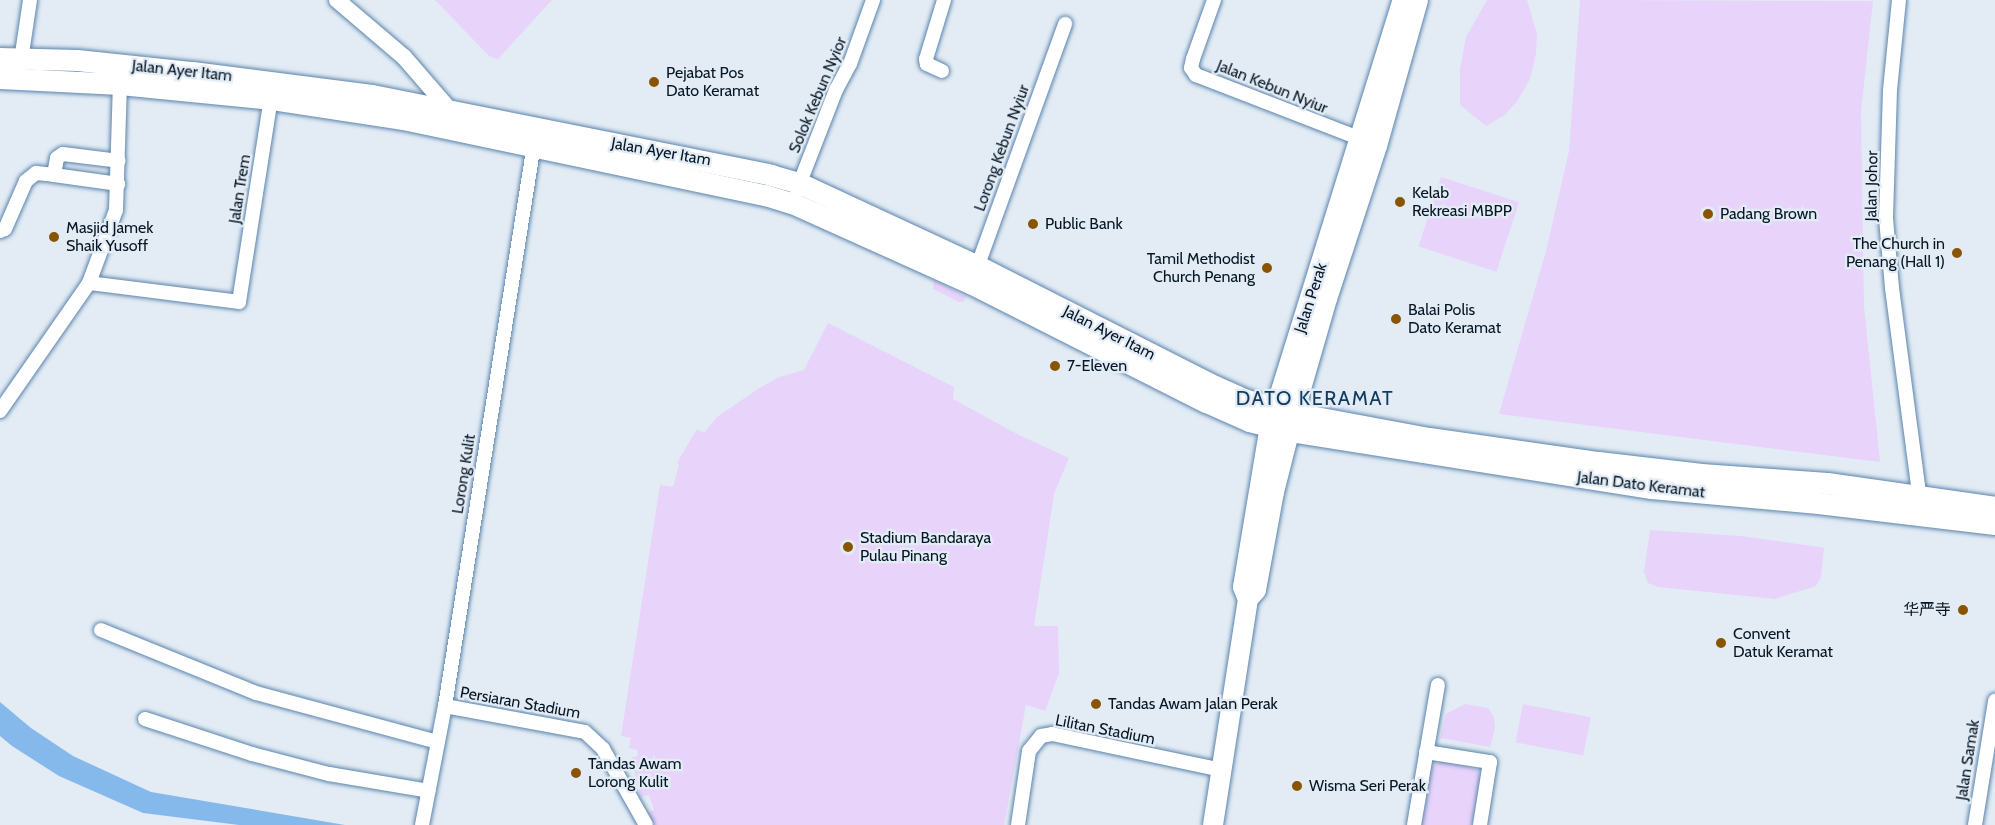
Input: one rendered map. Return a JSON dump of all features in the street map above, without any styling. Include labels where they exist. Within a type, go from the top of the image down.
[{"type":"main road","name":"Jalan Perak","points":[[1373,138],[1403,0]]},
{"type":"main road","name":"Jalan Perak","points":[[1213,825],[1248,599],[1243,587],[1282,420],[1418,0]]},
{"type":"main road","name":"Jalan Ayer Itam","points":[[10,68],[77,60],[272,90],[449,109],[535,136]]},
{"type":"main road","name":"Jalan Ayer Itam","points":[[10,68],[120,84],[272,90],[403,119],[710,161],[795,193],[1215,386],[1282,420]]},
{"type":"main road","name":"Jalan Dato Keramat","points":[[1282,420],[1701,474],[1827,483],[1995,524]]},
{"type":"main road","name":"Jalan Dato Keramat","points":[[1920,505],[1995,507]]},
{"type":"street","points":[[10,68],[30,0]]},
{"type":"street","points":[[337,0],[404,57],[449,109]]},
{"type":"street","name":"Solok Kebun Nyior","points":[[795,193],[836,90],[850,64],[873,0]]},
{"type":"street","points":[[942,71],[927,64],[926,59],[944,0]]},
{"type":"street","name":"Jalan Kebun Nyiur","points":[[1214,0],[1193,59],[1191,68],[1196,75],[1373,138]]},
{"type":"street","name":"Jalan Johor","points":[[1899,0],[1890,90],[1886,218],[1892,288],[1920,505]]},
{"type":"street","name":"Lorong Kebun Nyiur","points":[[975,275],[1065,24]]},
{"type":"street","points":[[2,403],[89,283],[116,210],[119,161],[117,109],[120,84]]},
{"type":"street","name":"Jalan Trem","points":[[89,283],[239,302],[272,90]]},
{"type":"street","name":"Lorong Kulit","points":[[422,825],[445,706],[535,136]]},
{"type":"street","points":[[54,175],[57,158],[63,154],[119,161]]},
{"type":"street","points":[[0,231],[5,229],[26,181],[36,172],[118,184]]},
{"type":"street","points":[[101,630],[256,693],[438,742]]},
{"type":"street","points":[[1414,825],[1438,685]]},
{"type":"street","name":"Jalan Samak","points":[[1975,825],[1995,701]]},
{"type":"street","name":"Persiaran Stadium","points":[[445,706],[585,732],[603,750],[646,825]]},
{"type":"street","points":[[145,719],[252,754],[329,774],[429,792]]},
{"type":"street","name":"Lilitan Stadium","points":[[1018,825],[1029,752],[1041,736],[1052,734],[1221,770]]},
{"type":"street","points":[[1426,752],[1490,762],[1480,825]]},
{"type":"shaded area","points":[[435,0],[552,0],[498,59],[489,56]]},
{"type":"shaded area","points":[[1487,0],[1527,0],[1537,34],[1536,53],[1530,79],[1518,100],[1505,115],[1486,126],[1460,105],[1460,69],[1466,37]]},
{"type":"shaded area","name":"Padang Brown","points":[[1580,0],[1873,1],[1861,112],[1864,306],[1880,462],[1499,414],[1546,251],[1569,151]]},
{"type":"shaded area","points":[[1441,177],[1519,202],[1496,272],[1418,246]]},
{"type":"shaded area","points":[[934,280],[966,297],[963,302],[933,289]]},
{"type":"shaded area","name":"Stadium Bandaraya Pulau Pinang","points":[[828,323],[954,387],[953,399],[1019,435],[1069,458],[1054,494],[1034,626],[1058,626],[1059,673],[1045,711],[1026,705],[1004,825],[655,825],[646,813],[654,810],[649,795],[641,797],[631,758],[638,756],[637,750],[629,748],[631,738],[621,736],[660,485],[673,487],[679,465],[677,463],[697,429],[704,433],[717,417],[758,389],[779,377],[804,370]]},
{"type":"shaded area","points":[[1650,530],[1741,536],[1824,548],[1821,577],[1816,586],[1775,599],[1658,587],[1648,583],[1644,572]]},
{"type":"shaded area","points":[[1465,704],[1488,708],[1494,717],[1495,728],[1490,747],[1440,738],[1446,714]]},
{"type":"shaded area","points":[[1523,704],[1591,717],[1583,755],[1516,742]]},
{"type":"shaded area","points":[[1441,761],[1478,770],[1480,780],[1472,825],[1422,825],[1432,767]]},
{"type":"water","points":[[0,702],[31,728],[73,756],[151,792],[345,825],[239,825],[143,813],[59,776],[12,746],[0,736]]},
{"type":"place","name":"Pejabat Pos Dato Keramat","points":[[654,82]]},
{"type":"place","name":"Kelab Rekreasi MBPP","points":[[1400,202]]},
{"type":"place","name":"Padang Brown","points":[[1708,214]]},
{"type":"place","name":"Public Bank","points":[[1033,224]]},
{"type":"place","name":"Masjid Jamek Shaik Yusoff","points":[[54,237]]},
{"type":"place","name":"The Church in Penang (Hall 1)","points":[[1957,253]]},
{"type":"place","name":"Tamil Methodist Church Penang","points":[[1267,268]]},
{"type":"place","name":"Balai Polis Dato Keramat","points":[[1396,319]]},
{"type":"place","name":"7-Eleven","points":[[1055,366]]},
{"type":"place","name":"Stadium Bandaraya Pulau Pinang","points":[[848,547]]},
{"type":"place","name":"华严寺","points":[[1963,610]]},
{"type":"place","name":"Convent Datuk Keramat","points":[[1721,643]]},
{"type":"place","name":"Tandas Awam Jalan Perak","points":[[1096,704]]},
{"type":"place","name":"Tandas Awam Lorong Kulit","points":[[576,773]]},
{"type":"place","name":"Wisma Seri Perak","points":[[1297,786]]},
{"type":"district","name":"DATO KERAMAT","points":[[1315,398]]}]
